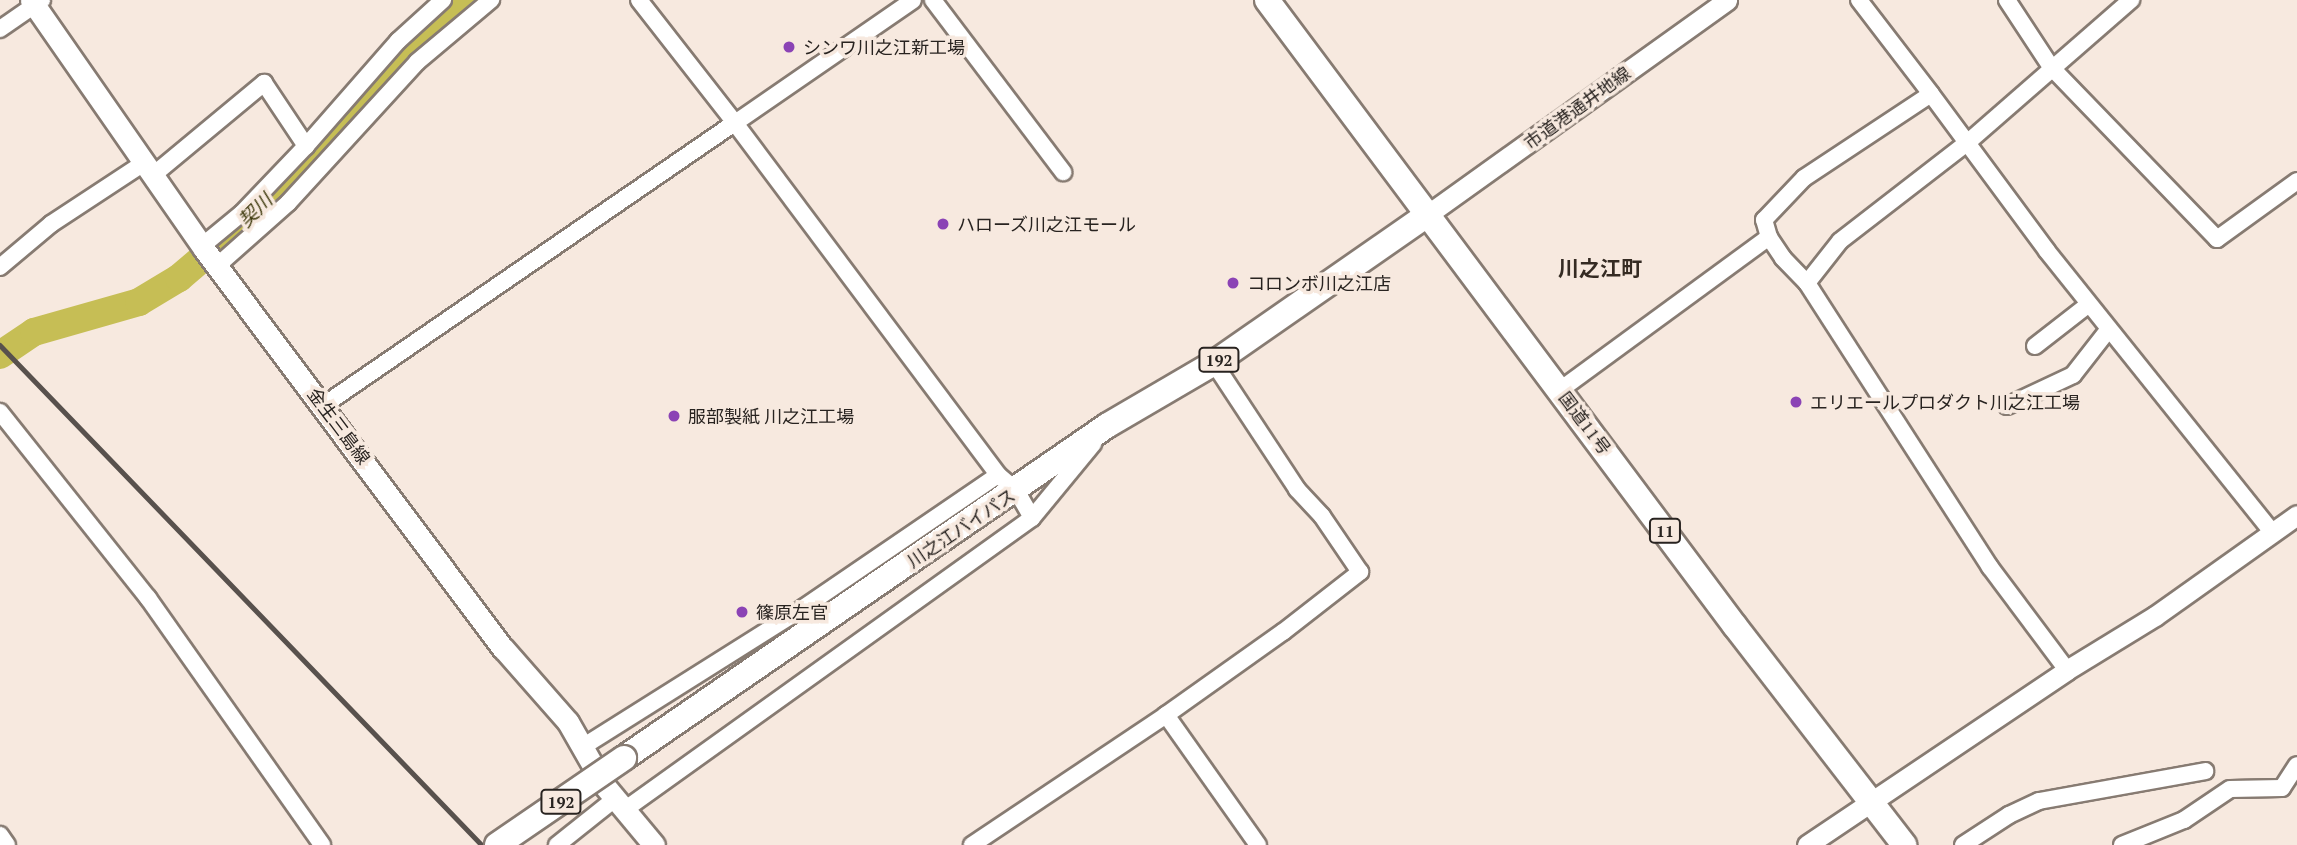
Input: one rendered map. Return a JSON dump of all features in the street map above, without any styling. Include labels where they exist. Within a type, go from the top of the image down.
[{"type":"highway","name":"国道11号","points":[[1267,0],[1735,626],[1904,845]]},
{"type":"highway","name":"川之江バイパス","points":[[497,845],[624,758],[1007,483],[1214,363],[1427,215]]},
{"type":"main road","name":"金生三島線","points":[[36,2],[209,256],[324,405],[503,648],[551,699],[584,746],[604,785],[654,845]]},
{"type":"street","points":[[209,256],[242,213],[306,146],[392,48],[443,0]]},
{"type":"street","points":[[209,256],[288,203],[416,62],[491,0]]},
{"type":"street","points":[[639,0],[735,122],[1031,518]]},
{"type":"street","points":[[324,405],[912,0]]},
{"type":"street","points":[[933,0],[1063,172]]},
{"type":"street","name":"市道港通井地線","points":[[1427,215],[1727,0]]},
{"type":"street","points":[[1859,0],[2089,304],[2273,533]]},
{"type":"street","points":[[2007,0],[2051,67],[2217,239],[2297,181]]},
{"type":"street","points":[[1807,284],[1840,241],[1967,142],[2131,0]]},
{"type":"street","points":[[0,29],[36,2]]},
{"type":"street","points":[[0,267],[51,223],[148,169],[264,83],[306,146]]},
{"type":"street","points":[[1931,94],[1786,194],[1764,220],[1769,237],[1783,258],[1807,284],[1990,567],[2067,670]]},
{"type":"street","points":[[1560,390],[1769,237]]},
{"type":"street","points":[[2035,346],[2089,304]]},
{"type":"street","points":[[2007,406],[2073,374],[2109,329]]},
{"type":"street","points":[[972,845],[1166,715],[1283,632],[1360,572],[1322,516],[1297,489],[1214,363]]},
{"type":"street","points":[[0,412],[148,598],[322,845]]},
{"type":"street","points":[[557,845],[1031,518],[1108,425]]},
{"type":"street","points":[[584,746],[1007,483]]},
{"type":"street","points":[[1807,845],[2067,670],[2155,616],[2297,514]]},
{"type":"street","points":[[1166,715],[1258,845]]},
{"type":"street","points":[[2122,845],[2184,820],[2230,789],[2282,788],[2294,770]]},
{"type":"street","points":[[1963,845],[2009,815],[2039,801],[2205,771]]},
{"type":"street","points":[[0,835],[7,845]]},
{"type":"waterway","name":"契川","points":[[0,355],[34,332],[139,302],[179,278],[247,220],[418,39],[466,0]]},
{"type":"railway","points":[[0,345],[482,845]]},
{"type":"place","name":"シンワ川之江新工場","points":[[789,47]]},
{"type":"place","name":"ハローズ川之江モール","points":[[943,224]]},
{"type":"place","name":"コロンボ川之江店","points":[[1233,283]]},
{"type":"place","name":"エリエールプロダクト川之江工場","points":[[1796,402]]},
{"type":"place","name":"服部製紙 川之江工場","points":[[674,416]]},
{"type":"place","name":"篠原左官","points":[[742,612]]},
{"type":"district","name":"川之江町","points":[[1600,268]]}]
